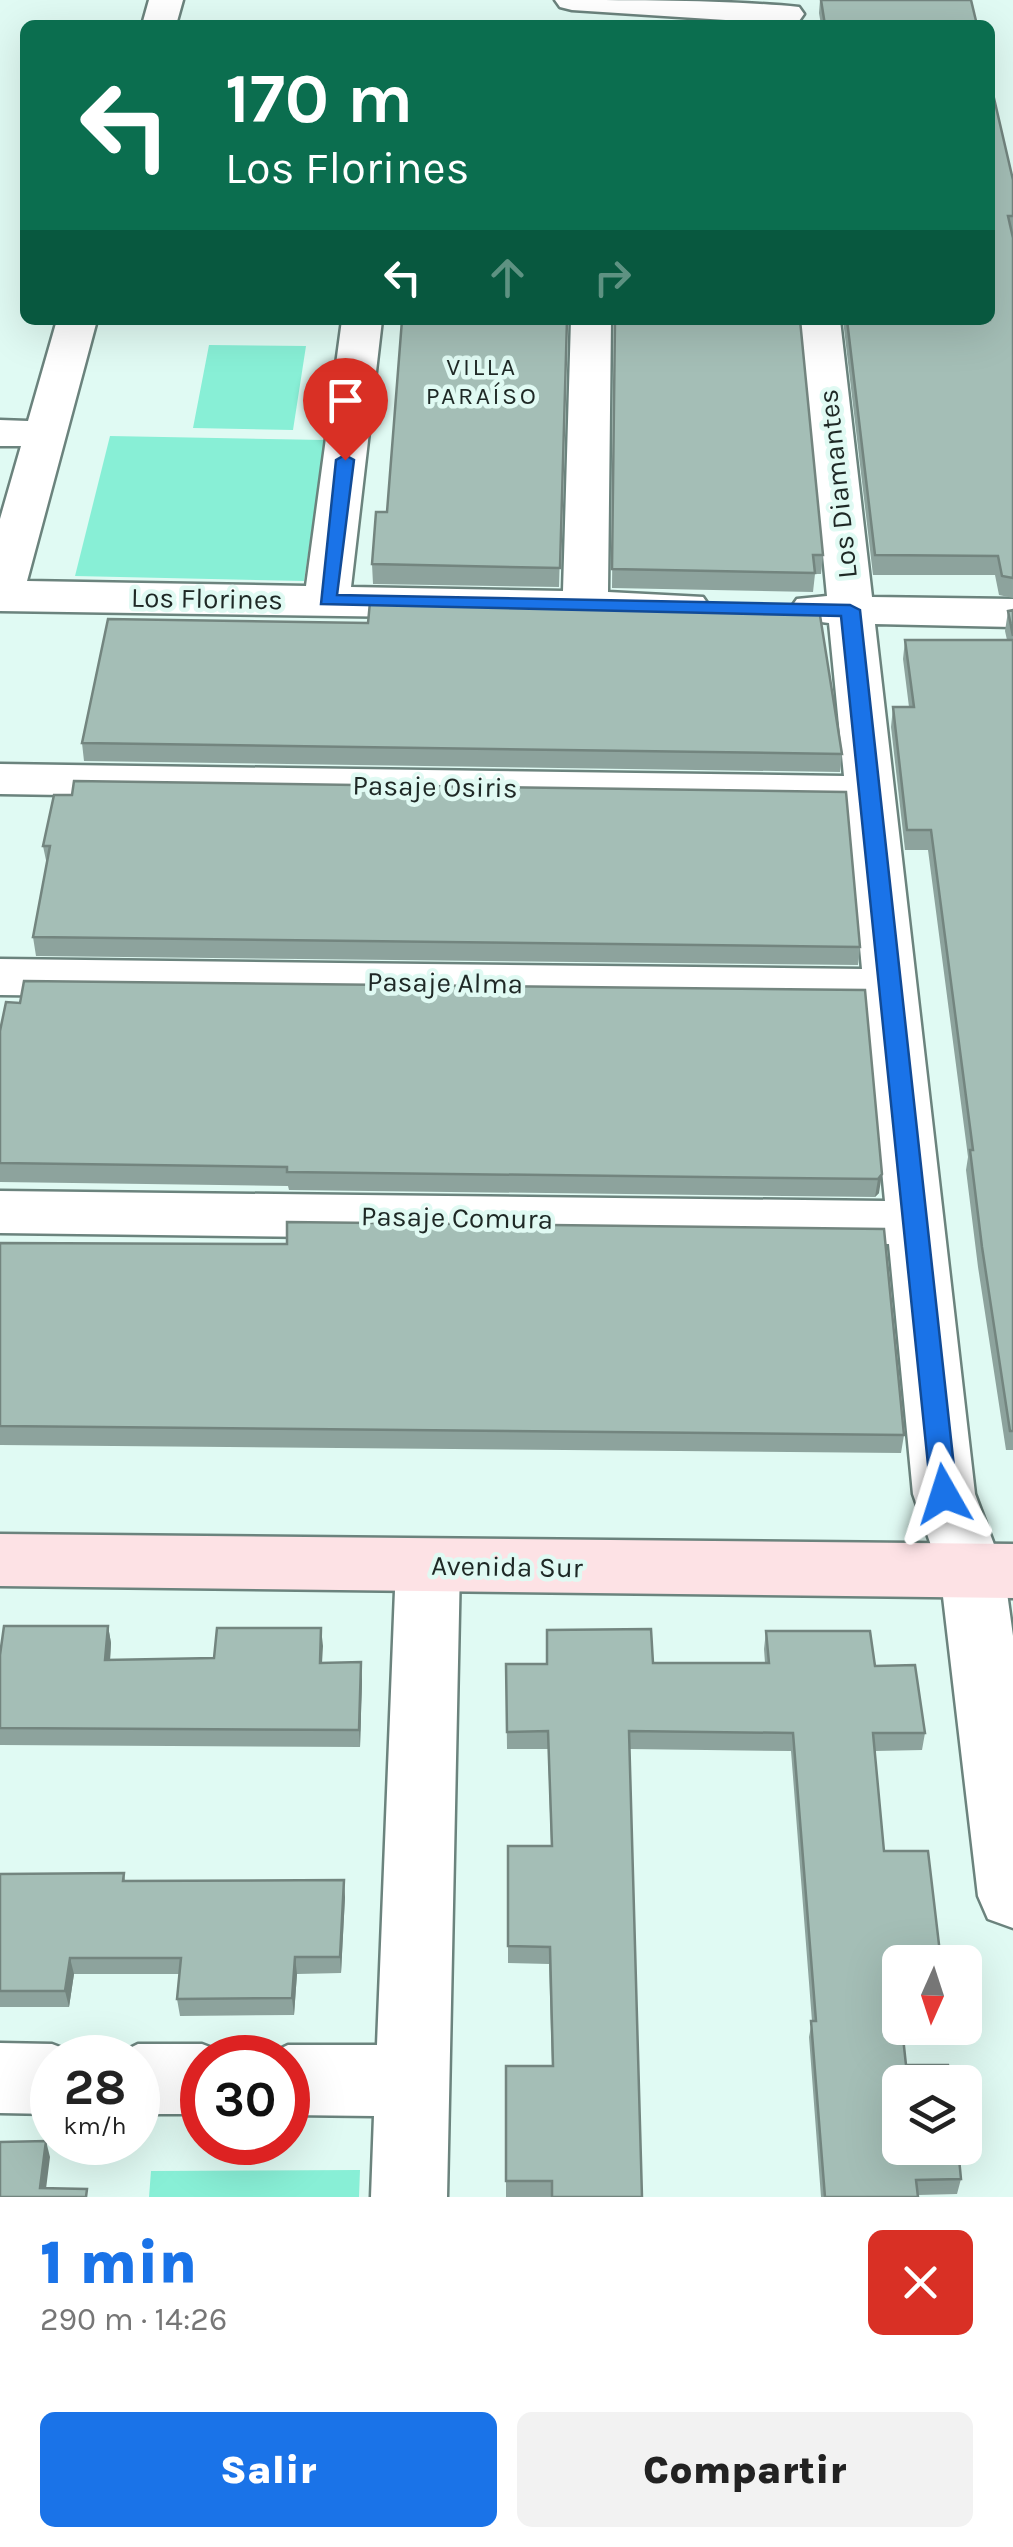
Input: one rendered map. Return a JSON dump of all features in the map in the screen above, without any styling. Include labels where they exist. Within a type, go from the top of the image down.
[{"type":"street","points":[[572,0],[787,13]]},
{"type":"street","points":[[0,595],[76,325]]},
{"type":"street","points":[[327,600],[361,325]]},
{"type":"street","points":[[585,605],[590,325]]},
{"type":"street","name":"Los Diamantes","points":[[821,325],[944,1494],[992,1571],[1013,1896]]},
{"type":"street","points":[[0,434],[46,434]]},
{"type":"street","name":"Los Florines","points":[[0,595],[1013,613]]},
{"type":"street","name":"Pasaje Osiris","points":[[0,780],[870,792]]},
{"type":"street","name":"Pasaje Alma","points":[[0,977],[890,987]]},
{"type":"street","name":"Pasaje Comura","points":[[0,1212],[915,1223]]},
{"type":"street","name":"Avenida Sur","points":[[0,1560],[992,1571]]},
{"type":"street","points":[[409,2197],[428,1565]]},
{"type":"street","points":[[0,2078],[30,2078]]},
{"type":"street","points":[[310,2080],[412,2081]]},
{"type":"green space","points":[[209,345],[306,346],[293,430],[193,428]]},
{"type":"green space","points":[[110,436],[325,440],[304,581],[75,576]]},
{"type":"green space","points":[[360,2170],[359,2197],[149,2197],[151,2171]]},
{"type":"building","points":[[821,0],[971,0],[976,20],[824,20]]},
{"type":"building","points":[[995,103],[1013,180],[1013,216],[1008,216],[1013,238],[1013,578],[1002,576],[998,556],[875,555],[848,325],[995,325]]},
{"type":"building","points":[[402,325],[567,325],[560,568],[372,564],[376,512],[387,512]]},
{"type":"building","points":[[615,325],[800,325],[823,555],[813,555],[815,573],[612,569]]},
{"type":"building","points":[[370,602],[819,609],[842,754],[82,743],[108,619],[368,623]]},
{"type":"building","points":[[1013,610],[1013,636],[1008,611]]},
{"type":"building","points":[[905,640],[1013,640],[1013,1431],[982,1247],[931,830],[907,830],[893,707],[914,707]]},
{"type":"building","points":[[74,781],[846,792],[860,947],[33,937],[50,846],[43,846],[54,795],[72,795]]},
{"type":"building","points":[[24,981],[865,990],[882,1174],[878,1179],[287,1172],[287,1167],[0,1163],[0,1031],[6,1002],[20,1003]]},
{"type":"building","points":[[287,1222],[884,1229],[904,1435],[0,1426],[0,1243],[287,1244]]},
{"type":"building","points":[[4,1626],[108,1626],[105,1660],[214,1658],[217,1628],[321,1628],[320,1663],[361,1662],[359,1730],[0,1728]]},
{"type":"building","points":[[651,1629],[653,1663],[769,1663],[766,1631],[870,1631],[875,1666],[915,1665],[925,1733],[873,1733],[884,1851],[928,1851],[939,1945],[882,1945],[882,2045],[904,2045],[906,2065],[882,2065],[882,2165],[960,2165],[961,2179],[916,2180],[918,2197],[825,2197],[811,2021],[816,2021],[793,1733],[629,1731],[642,2197],[552,2197],[552,2181],[506,2181],[506,2066],[553,2066],[550,1947],[508,1946],[508,1846],[552,1846],[548,1731],[507,1732],[506,1664],[547,1664],[547,1630]]},
{"type":"building","points":[[124,1873],[123,1881],[344,1880],[340,1957],[295,1957],[292,1998],[177,1999],[181,1958],[70,1958],[65,1991],[0,1991],[0,1874]]},
{"type":"building","points":[[30,2141],[30,2165],[43,2165],[40,2188],[87,2189],[86,2197],[0,2197],[0,2142]]},
{"type":"district","name":"VILLA PARAÍSO","points":[[482,380]]},
{"type":"route","points":[[345,460],[327,600],[850,610],[944,1494]]}]
